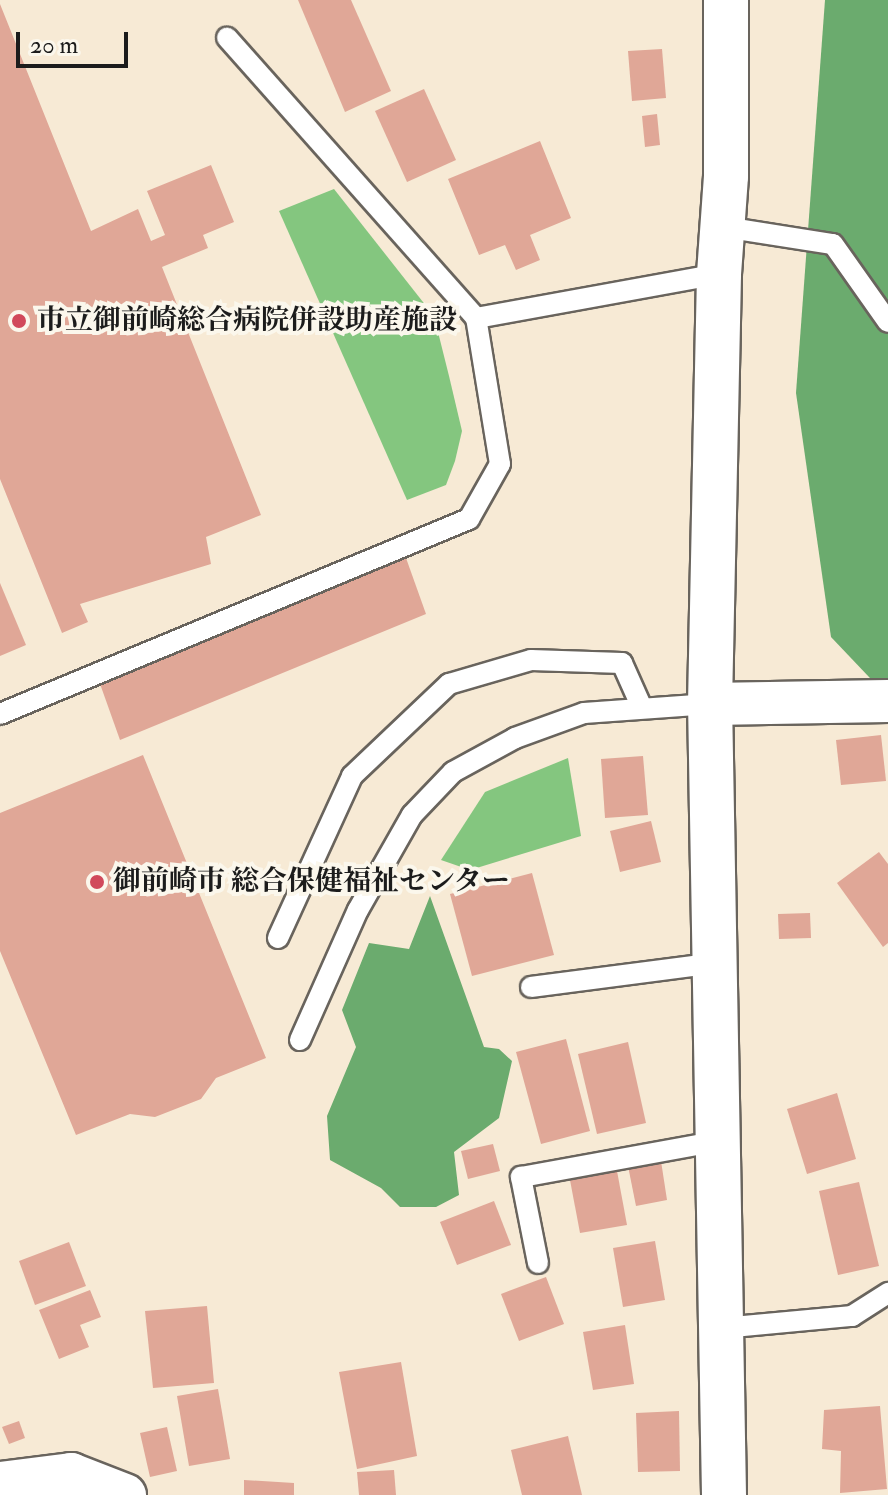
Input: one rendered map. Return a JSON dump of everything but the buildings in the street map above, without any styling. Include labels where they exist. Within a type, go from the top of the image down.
[{"type":"street","points":[[724,1495],[710,704],[719,274],[724,227],[726,0]]},
{"type":"street","points":[[710,704],[888,701]]},
{"type":"street","points":[[0,1483],[71,1474],[125,1495]]},
{"type":"lane","points":[[0,714],[469,519],[500,464],[476,318],[227,38]]},
{"type":"lane","points":[[724,227],[833,244],[888,322]]},
{"type":"lane","points":[[476,318],[719,274]]},
{"type":"lane","points":[[278,938],[352,776],[449,684],[531,660],[622,663],[642,708]]},
{"type":"lane","points":[[300,1040],[358,910],[412,815],[453,772],[515,738],[584,713],[710,704]]},
{"type":"lane","points":[[531,987],[716,963]]},
{"type":"lane","points":[[538,1263],[521,1177],[719,1141]]},
{"type":"lane","points":[[722,1328],[852,1316],[888,1293]]},
{"type":"green space","points":[[825,0],[888,0],[888,697],[831,637],[796,393]]},
{"type":"green space","points":[[334,189],[434,316],[462,431],[446,485],[407,500],[279,211]]},
{"type":"green space","points":[[568,758],[581,836],[470,870],[441,860],[485,792]]},
{"type":"green space","points":[[430,896],[484,1047],[499,1049],[512,1061],[499,1118],[454,1152],[459,1195],[436,1207],[400,1207],[381,1188],[330,1160],[327,1116],[356,1047],[342,1010],[369,943],[409,949]]},
{"type":"place","name":"市立御前崎総合病院併設助産施設","points":[[19,321]]},
{"type":"place","name":"御前崎市 総合保健福祉センター","points":[[97,882]]}]
